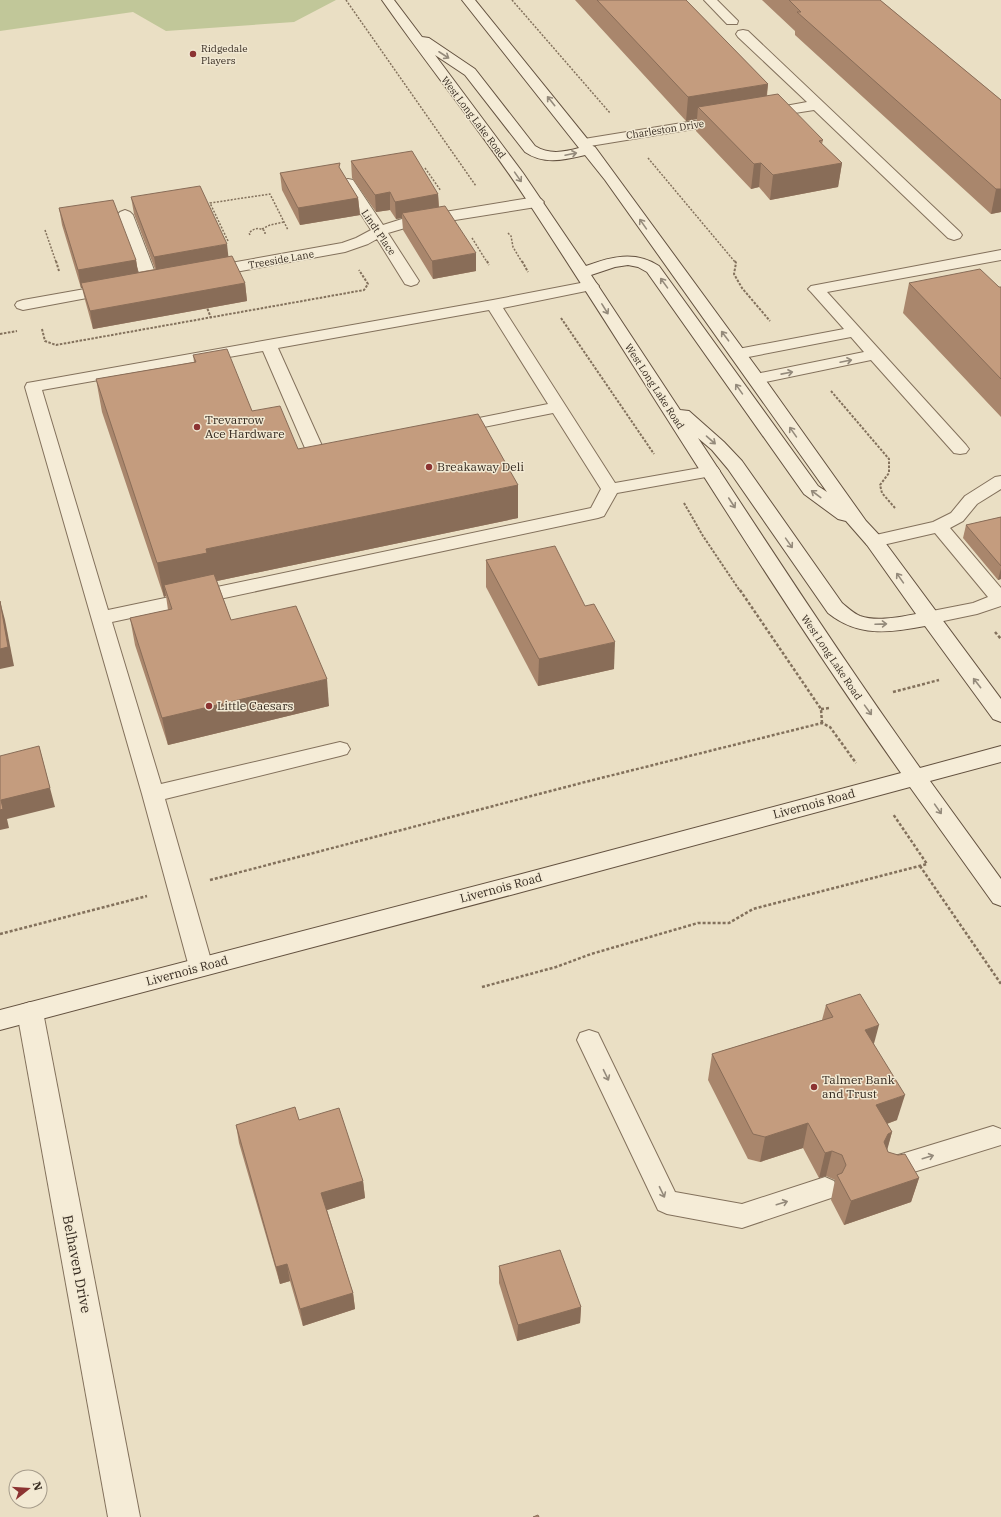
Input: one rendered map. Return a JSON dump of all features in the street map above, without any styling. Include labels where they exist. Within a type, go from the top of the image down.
[{"type":"main road","name":"West Long Lake Road","points":[[388,0],[496,145],[536,202],[660,396],[711,471],[861,701],[1001,897]]},
{"type":"main road","points":[[468,0],[587,146],[756,379],[859,525],[874,541],[929,618],[1001,714]]},
{"type":"main road","points":[[710,0],[732,21]]},
{"type":"main road","name":"Charleston Drive","points":[[412,33],[470,72],[530,150],[536,154],[549,157],[562,156],[587,146],[737,118]]},
{"type":"main road","points":[[743,34],[954,235]]},
{"type":"main road","points":[[753,115],[817,105]]},
{"type":"main road","name":"Lindt Place","points":[[348,183],[411,281]]},
{"type":"main road","name":"Treeside Lane","points":[[193,275],[345,247],[362,241],[380,231],[402,224],[536,202]]},
{"type":"main road","points":[[24,305],[145,284],[126,215]]},
{"type":"main road","points":[[586,279],[612,263],[626,261],[641,262],[653,269],[811,490],[859,525]]},
{"type":"main road","points":[[660,396],[718,446],[735,465],[834,608],[853,621],[874,624],[897,624],[929,618]]},
{"type":"main road","name":"Livernois Road","points":[[0,1020],[511,886],[1001,754]]},
{"type":"main road","name":"Belhaven Drive","points":[[30,1012],[124,1517]]},
{"type":"lane","points":[[960,449],[816,290],[1001,255]]},
{"type":"lane","points":[[201,967],[153,794],[33,387],[493,305],[586,279]]},
{"type":"lane","points":[[493,305],[610,489]]},
{"type":"lane","points":[[738,354],[854,332]]},
{"type":"lane","points":[[268,345],[317,455],[348,449]]},
{"type":"lane","points":[[756,379],[874,355]]},
{"type":"lane","points":[[441,430],[558,407]]},
{"type":"lane","points":[[610,489],[711,471]]},
{"type":"lane","points":[[874,541],[939,526],[957,517],[971,500],[1001,481]]},
{"type":"lane","points":[[101,618],[598,512],[610,489]]},
{"type":"lane","points":[[929,618],[977,608],[1001,599],[939,526]]},
{"type":"lane","points":[[153,794],[340,749]]},
{"type":"lane","points":[[589,1040],[666,1202],[742,1216],[825,1189]]},
{"type":"lane","points":[[891,1168],[993,1137]]},
{"type":"path","points":[[346,0],[478,189]]},
{"type":"path","points":[[512,0],[614,118]]},
{"type":"path","points":[[644,154],[736,263],[734,274],[742,288],[771,321]]},
{"type":"path","points":[[425,168],[441,191]]},
{"type":"path","points":[[228,242],[210,203],[270,194],[290,233]]},
{"type":"path","points":[[253,237],[249,232],[251,230],[262,229],[270,225],[284,222]]},
{"type":"path","points":[[262,229],[266,233],[263,236]]},
{"type":"path","points":[[45,230],[59,271]]},
{"type":"path","points":[[507,230],[511,236],[513,247],[530,274]]},
{"type":"path","points":[[469,234],[489,265]]},
{"type":"path","points":[[41,326],[45,341],[56,345],[364,290],[368,284],[358,267]]},
{"type":"path","points":[[205,304],[211,318]]},
{"type":"path","points":[[557,314],[657,458]]},
{"type":"path","points":[[0,334],[20,331]]},
{"type":"path","points":[[828,388],[889,459],[891,468],[888,476],[880,485],[882,493],[899,513]]},
{"type":"path","points":[[684,503],[703,536],[821,709],[822,723]]},
{"type":"path","points":[[887,694],[941,679]]},
{"type":"path","points":[[821,709],[828,708]]},
{"type":"path","points":[[208,880],[573,785],[822,723],[830,727]]},
{"type":"path","points":[[482,987],[556,967],[591,954],[698,923],[729,923],[753,909],[927,864]]},
{"type":"path","points":[[920,866],[1001,984]]},
{"type":"path","points":[[0,934],[150,895]]},
{"type":"green space","points":[[0,0],[336,0],[294,22],[166,31],[133,12],[0,31]]},
{"type":"building","points":[[597,0],[686,0],[768,84],[688,97]]},
{"type":"building","points":[[789,0],[880,0],[1001,100],[1001,189],[996,189],[797,12],[801,12]]},
{"type":"building","points":[[778,94],[823,140],[819,141],[842,163],[773,175],[761,163],[754,164],[698,107]]},
{"type":"building","points":[[412,151],[438,194],[395,202],[390,192],[375,195],[351,161]]},
{"type":"building","points":[[340,163],[339,167],[358,198],[298,208],[280,173]]},
{"type":"building","points":[[200,186],[227,244],[154,257],[131,197]]},
{"type":"building","points":[[113,200],[136,260],[78,270],[59,208]]},
{"type":"building","points":[[445,206],[476,253],[432,261],[402,213]]},
{"type":"building","points":[[232,256],[245,283],[90,311],[81,283]]},
{"type":"building","points":[[980,269],[999,287],[1001,287],[1001,379],[909,283]]},
{"type":"building","points":[[227,349],[252,411],[280,406],[298,449],[478,414],[518,485],[206,549],[207,553],[157,563],[96,379],[196,362],[193,355]]},
{"type":"building","points":[[1001,517],[1001,566],[966,525]]},
{"type":"building","points":[[555,546],[585,606],[594,604],[615,642],[539,659],[486,560]]},
{"type":"building","points":[[214,574],[231,620],[296,606],[327,679],[162,718],[130,618],[172,609],[164,585]]},
{"type":"building","points":[[0,601],[8,647],[0,649]]},
{"type":"building","points":[[39,746],[50,788],[1,800],[3,809],[0,810],[0,756]]},
{"type":"building","points":[[860,994],[879,1025],[865,1030],[905,1095],[876,1105],[892,1132],[888,1134],[884,1142],[888,1152],[898,1155],[905,1154],[919,1178],[851,1201],[837,1175],[842,1173],[846,1165],[842,1155],[832,1151],[825,1153],[808,1123],[765,1137],[753,1134],[712,1054],[833,1017],[826,1005]]},
{"type":"building","points":[[295,1107],[299,1120],[339,1108],[363,1181],[321,1193],[353,1293],[300,1309],[287,1264],[276,1267],[236,1125]]},
{"type":"building","points":[[560,1250],[581,1307],[518,1325],[499,1266]]},
{"type":"place","name":"Ridgedale Players","points":[[193,54]]},
{"type":"place","name":"Trevarrow Ace Hardware","points":[[197,427]]},
{"type":"place","name":"Breakaway Deli","points":[[429,467]]},
{"type":"place","name":"Little Caesars","points":[[209,706]]},
{"type":"place","name":"Talmer Bank and Trust","points":[[814,1087]]}]
